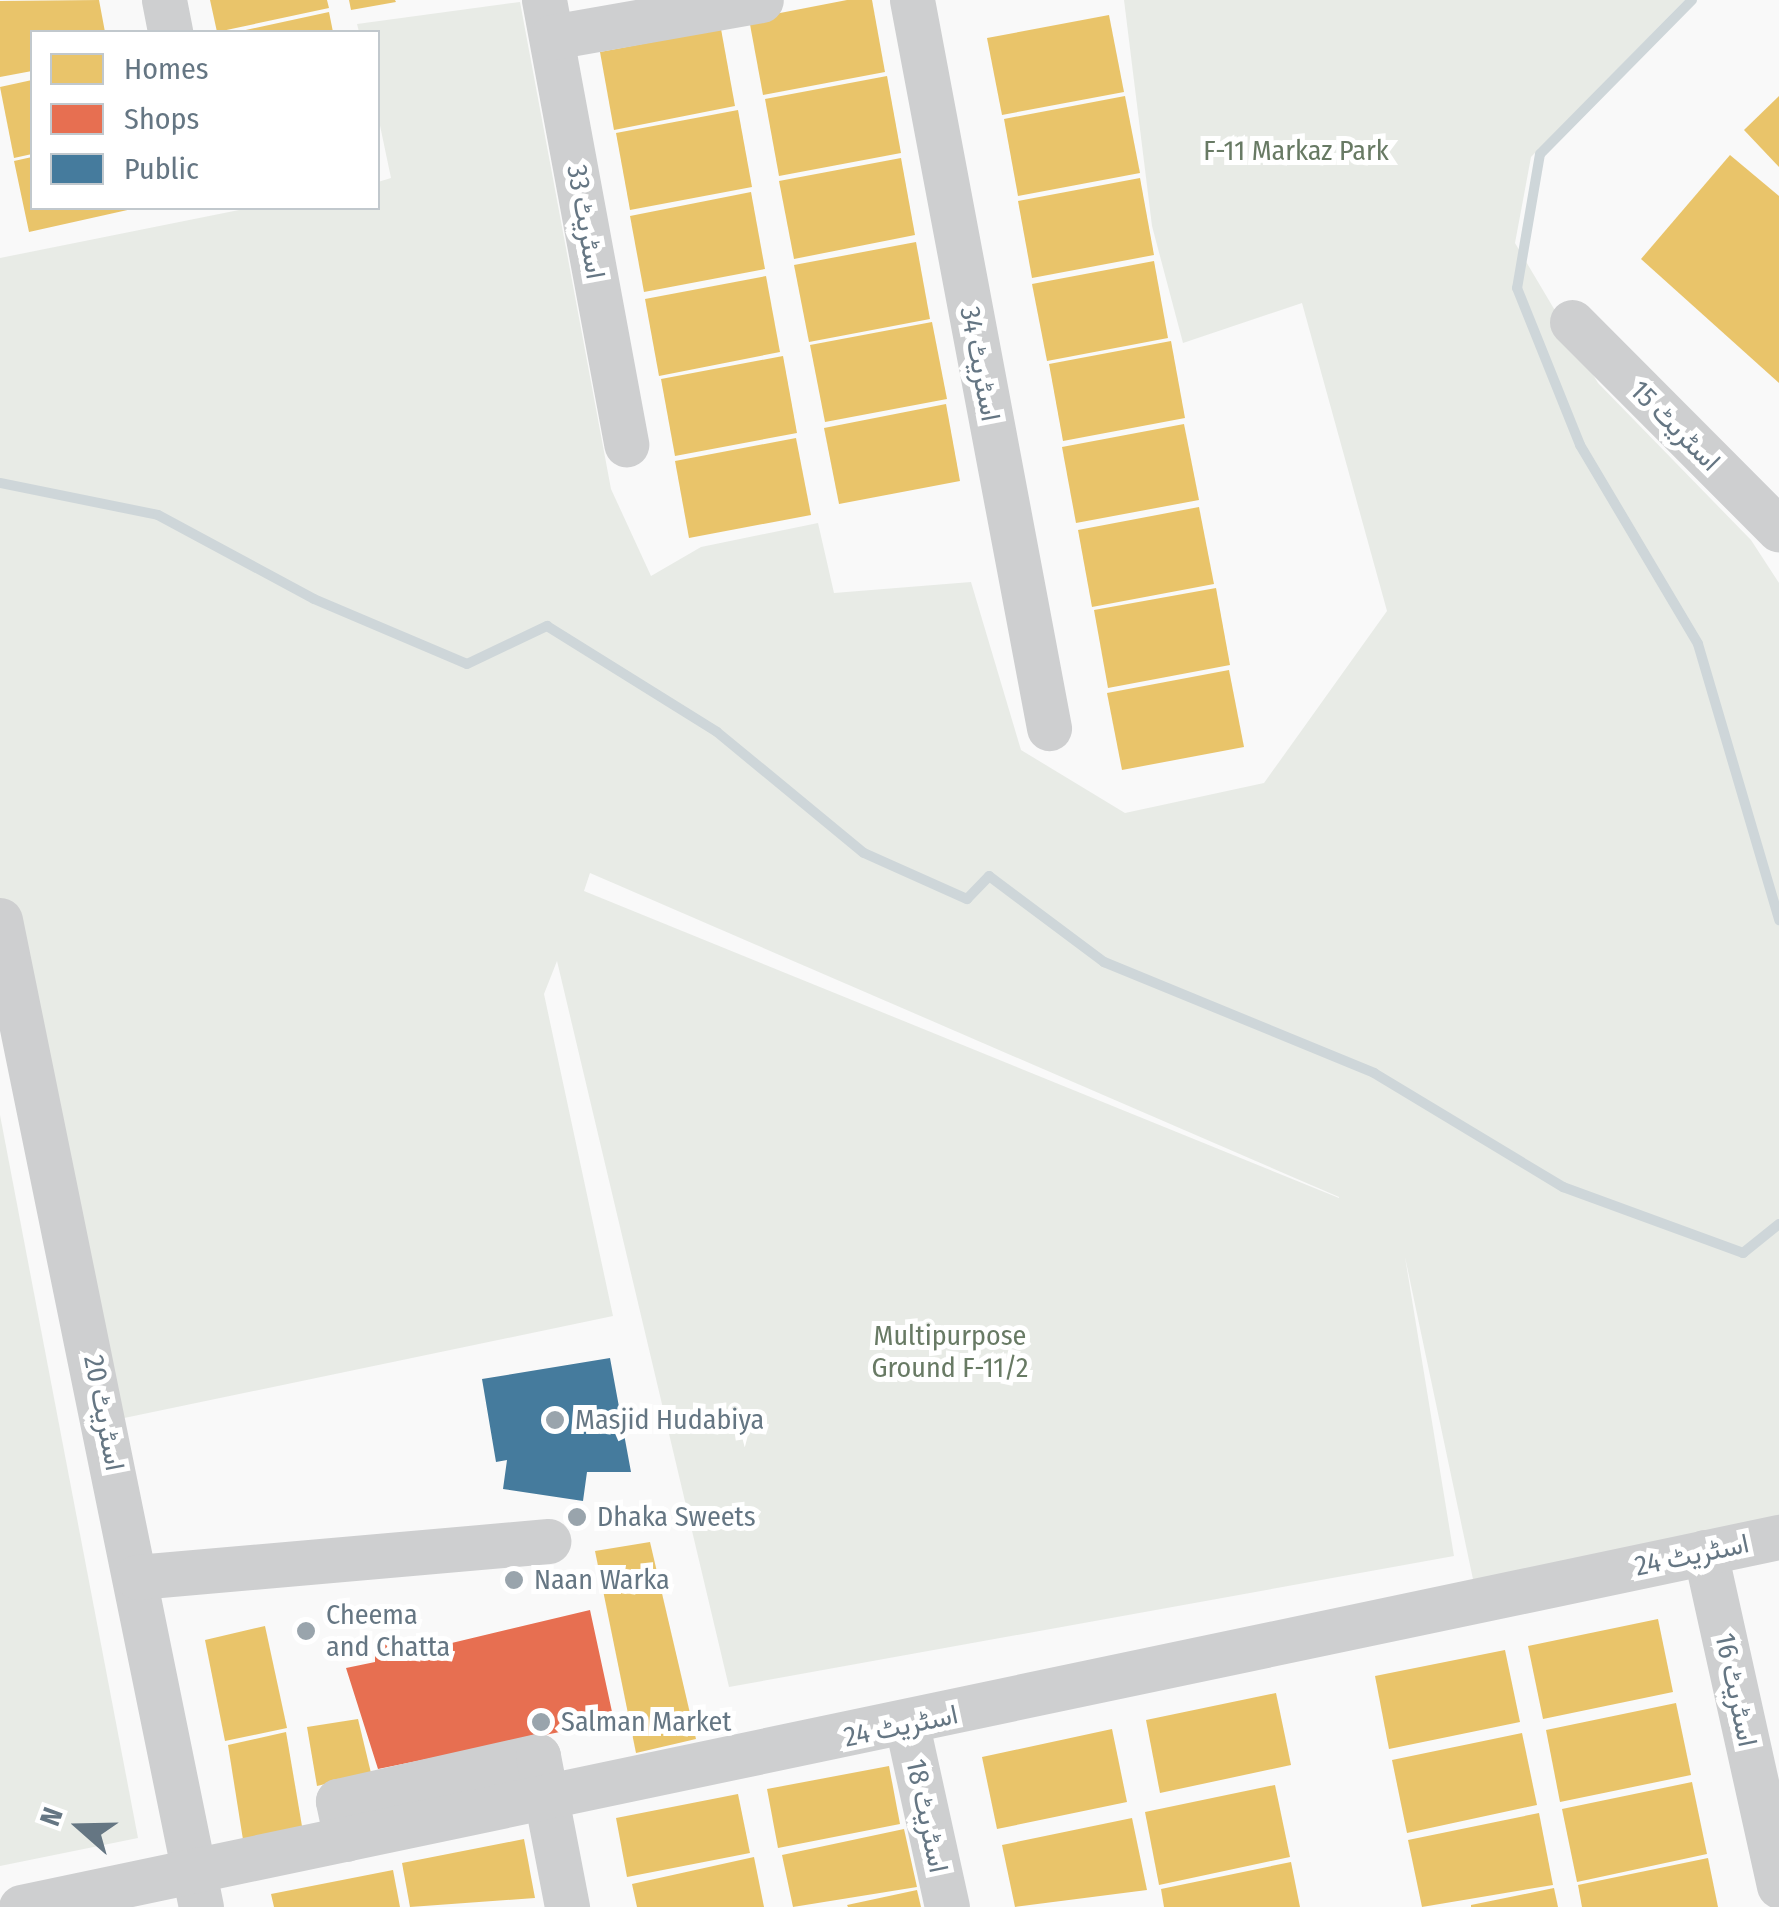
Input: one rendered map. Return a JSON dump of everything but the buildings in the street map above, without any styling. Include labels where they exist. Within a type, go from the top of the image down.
[{"type":"street","points":[[164,0],[170,30]]},
{"type":"street","points":[[548,18],[761,0]]},
{"type":"street","name":"اسٹریٹ 34","points":[[912,0],[1050,728]]},
{"type":"street","name":"اسٹریٹ 33","points":[[548,18],[626,444]]},
{"type":"street","name":"اسٹریٹ 15","points":[[1572,322],[1779,530]]},
{"type":"street","name":"اسٹریٹ 20","points":[[0,920],[138,1576],[197,1889]]},
{"type":"street","name":"اسٹریٹ 24","points":[[20,1907],[197,1889],[346,1839],[907,1725],[1779,1537]]},
{"type":"street","points":[[138,1576],[548,1541]]},
{"type":"street","name":"اسٹریٹ 16","points":[[1706,1552],[1779,1886]]},
{"type":"street","name":"اسٹریٹ 18","points":[[907,1725],[947,1907]]},
{"type":"street","points":[[543,1798],[567,1907]]},
{"type":"green space","points":[[1124,0],[1685,0],[1531,157],[1515,243],[1598,383],[1751,540],[1779,583],[1779,1517],[1474,1584],[1405,1257],[1454,1556],[729,1687],[557,961],[544,994],[613,1316],[105,1422],[0,931],[0,258],[239,210],[380,210],[380,181],[391,178],[380,126],[380,30],[358,30],[357,24],[520,2],[611,489],[651,576],[701,547],[818,523],[834,593],[971,582],[1021,750],[1125,813],[1264,783],[1387,611],[1302,303],[1183,343],[1152,226]],"holes":[[[590,873],[1339,1197],[584,891]]]},
{"type":"green space","points":[[0,1115],[138,1838],[0,1866]]},
{"type":"waterway","points":[[1692,0],[1540,154],[1517,288],[1580,445],[1698,644],[1779,920]]},
{"type":"waterway","points":[[0,483],[158,515],[314,599],[467,664],[547,626],[717,732],[864,853],[967,899],[989,876],[1104,962],[1374,1073],[1563,1187],[1743,1253],[1779,1224]]},
{"type":"place","name":"Masjid Hudabiya","points":[[555,1420]]},
{"type":"place","name":"Dhaka Sweets","points":[[577,1517]]},
{"type":"place","name":"Naan Warka","points":[[514,1580]]},
{"type":"place","name":"Cheema and Chatta","points":[[306,1631]]},
{"type":"place","name":"Salman Market","points":[[541,1722]]},
{"type":"park label","name":"F-11 Markaz Park","points":[[1296,151]]},
{"type":"park label","name":"Multipurpose Ground F-11/2","points":[[950,1352]]}]
